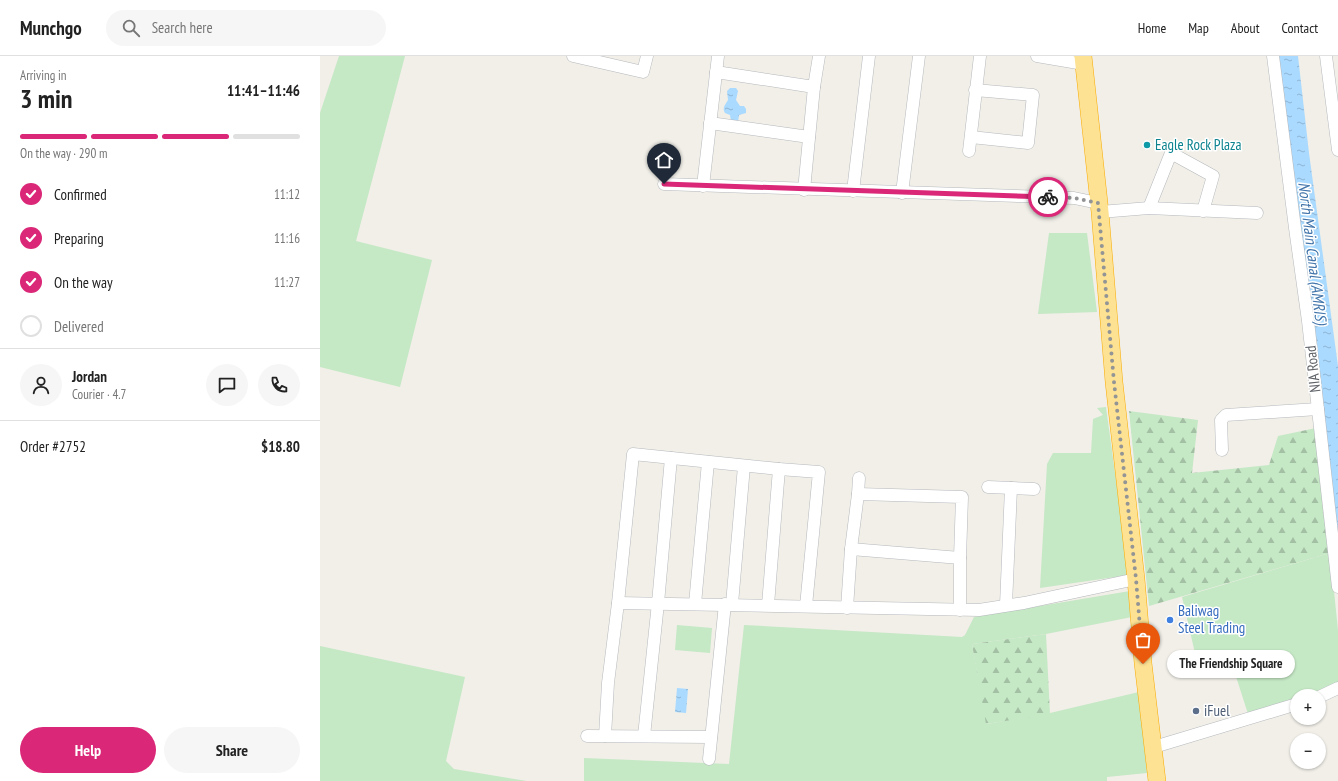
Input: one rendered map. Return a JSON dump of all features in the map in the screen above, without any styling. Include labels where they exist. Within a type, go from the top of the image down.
[{"type":"highway","points":[[1083,60],[1099,207],[1114,382],[1136,579],[1143,664],[1157,781]]},
{"type":"street","points":[[576,56],[643,72],[647,56]]},
{"type":"street","points":[[702,186],[718,56]]},
{"type":"street","points":[[804,190],[818,56]]},
{"type":"street","points":[[853,191],[869,56]]},
{"type":"street","points":[[902,193],[919,56]]},
{"type":"street","points":[[969,151],[972,137],[975,90],[980,56]]},
{"type":"street","points":[[1037,56],[1083,60]]},
{"type":"street","name":"NIA Road","points":[[1273,56],[1308,321],[1338,586]]},
{"type":"street","points":[[1326,56],[1338,150]]},
{"type":"street","points":[[716,72],[814,87]]},
{"type":"street","points":[[972,137],[1028,143],[1033,95],[975,90]]},
{"type":"street","points":[[710,123],[809,137]]},
{"type":"street","points":[[1149,208],[1166,151],[1213,176],[1203,211]]},
{"type":"street","points":[[664,184],[804,190],[1074,198],[1099,207],[1257,213]]},
{"type":"street","points":[[1222,450],[1221,420],[1226,415],[1318,409]]},
{"type":"street","points":[[605,736],[608,683],[618,603],[633,454],[779,470],[819,472],[806,606]]},
{"type":"street","points":[[644,736],[671,458]]},
{"type":"street","points":[[695,604],[708,462]]},
{"type":"street","points":[[709,759],[744,466]]},
{"type":"street","points":[[768,605],[779,470]]},
{"type":"street","points":[[846,608],[859,478]]},
{"type":"street","points":[[988,487],[1034,489]]},
{"type":"street","points":[[1006,605],[1011,488]]},
{"type":"street","points":[[858,494],[962,497],[960,610]]},
{"type":"street","points":[[851,549],[960,558]]},
{"type":"street","points":[[618,603],[658,602],[846,608],[980,610],[999,608],[1006,605],[1024,604],[1136,579]]},
{"type":"street","points":[[1326,694],[1338,688]]},
{"type":"street","points":[[1154,746],[1290,706]]},
{"type":"street","points":[[587,736],[711,737]]},
{"type":"green space","points":[[339,56],[405,56],[356,241],[432,260],[400,387],[320,367],[320,113]]},
{"type":"green space","points":[[1049,233],[1087,233],[1097,312],[1038,314]]},
{"type":"green space","points":[[1106,407],[1129,575],[1040,588],[1047,464],[1053,453],[1091,453],[1093,419],[1103,415],[1097,408]]},
{"type":"green space","points":[[1129,411],[1198,420],[1192,473],[1269,465],[1278,436],[1316,428],[1330,553],[1149,606]]},
{"type":"green space","points":[[1330,553],[1338,630],[1338,682],[1322,689],[1290,689],[1290,703],[1249,717],[1231,661],[1198,666],[1182,597]]},
{"type":"green space","points":[[1130,591],[1132,617],[1046,634],[972,644],[987,724],[1050,713],[1139,692],[1147,773],[1107,777],[1107,781],[584,781],[584,758],[729,764],[744,625],[962,637],[965,635],[974,617]]},
{"type":"green space","points":[[677,625],[712,628],[710,653],[675,650]]},
{"type":"green space","points":[[1046,634],[1050,714],[986,724],[972,644]]},
{"type":"green space","points":[[320,646],[465,677],[446,761],[454,769],[527,781],[320,781]]},
{"type":"water","name":"North Main Canal (AMRIS)","points":[[1278,56],[1298,56],[1309,153],[1338,366],[1338,535]]},
{"type":"water","points":[[730,88],[736,88],[738,91],[736,100],[740,106],[744,106],[746,109],[746,113],[739,115],[738,122],[731,121],[730,115],[724,111],[724,106],[728,100],[727,91]]},
{"type":"water","points":[[677,688],[688,689],[686,713],[675,712]]},
{"type":"way so far","points":[[1048,197],[1074,198],[1098,203],[1100,212],[1114,382],[1136,579],[1143,664]]},
{"type":"place","name":"Eagle Rock Plaza","points":[[1147,145]]},
{"type":"place","name":"Baliwag Steel Trading","points":[[1170,620]]},
{"type":"place","name":"The Friendship Square","points":[[1143,664]]},
{"type":"place","name":"iFuel","points":[[1196,711]]},
{"type":"route","points":[[664,184],[804,190],[1048,197]]}]
